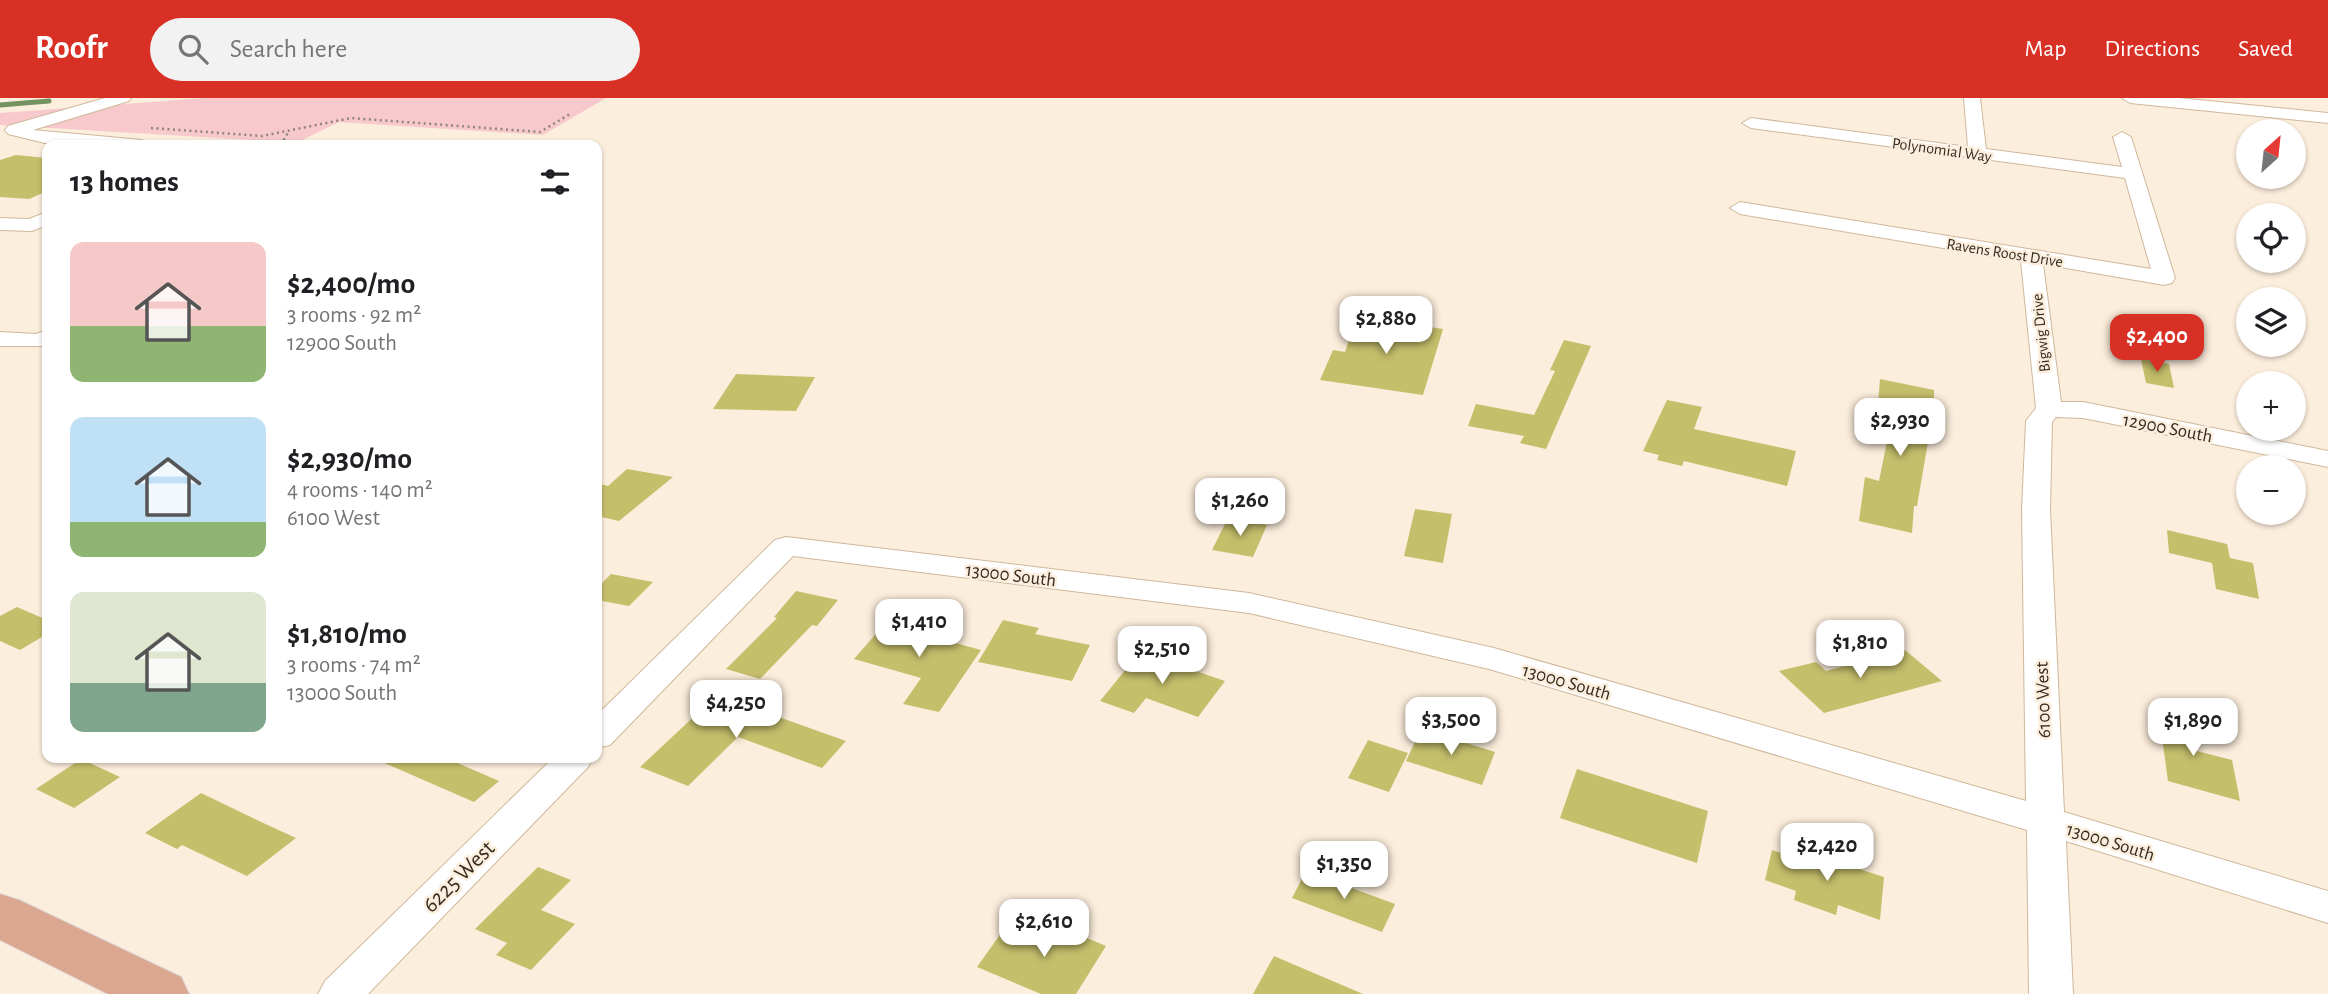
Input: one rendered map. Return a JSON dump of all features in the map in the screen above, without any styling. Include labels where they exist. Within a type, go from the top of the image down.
[{"type":"main road","points":[[0,915],[161,994]]},
{"type":"street","points":[[7,132],[123,98]]},
{"type":"street","points":[[1972,98],[1978,153]]},
{"type":"street","points":[[2130,98],[2328,118]]},
{"type":"street","name":"Polynomial Way","points":[[1751,123],[2133,174]]},
{"type":"street","points":[[7,132],[45,138],[142,137]]},
{"type":"street","points":[[2122,137],[2133,174]]},
{"type":"street","name":"Ravens Roost Drive","points":[[1740,208],[2164,278],[2133,174]]},
{"type":"street","points":[[0,224],[32,225],[42,220]]},
{"type":"street","name":"Bigwig Drive","points":[[2031,256],[2049,410]]},
{"type":"street","points":[[0,340],[42,339]]},
{"type":"street","name":"12900 South","points":[[2049,410],[2083,410],[2328,459]]},
{"type":"street","name":"6100 West","points":[[2049,410],[2039,421],[2036,509],[2051,994]]},
{"type":"street","name":"13000 South","points":[[602,731],[786,546],[1249,603],[1494,659],[2328,907]]},
{"type":"street","name":"6225 West","points":[[340,994],[570,763]]},
{"type":"path","points":[[142,137],[180,129],[251,136],[351,118],[540,132],[569,114]]},
{"type":"path","points":[[284,140],[289,131]]},
{"type":"shaded area","points":[[207,98],[606,98],[543,135],[339,122],[302,140],[253,140],[0,125],[0,113]]},
{"type":"building","points":[[16,155],[42,158],[42,193],[29,199],[0,197],[0,160]]},
{"type":"building","points":[[1357,316],[1443,329],[1423,395],[1320,380],[1333,350],[1345,352]]},
{"type":"building","points":[[1564,340],[1591,346],[1546,449],[1520,443],[1524,436],[1468,426],[1476,404],[1534,415],[1555,371],[1550,370]]},
{"type":"building","points":[[2141,359],[2169,364],[2174,388],[2146,383]]},
{"type":"building","points":[[736,374],[815,377],[796,411],[713,409]]},
{"type":"building","points":[[1880,379],[1934,390],[1934,407],[1917,506],[1914,506],[1912,533],[1859,521],[1865,477],[1879,481],[1894,407],[1878,404]]},
{"type":"building","points":[[1667,400],[1702,407],[1694,429],[1796,451],[1787,486],[1684,461],[1682,466],[1657,460],[1659,455],[1643,451]]},
{"type":"building","points":[[627,469],[673,477],[619,521],[602,517],[602,484],[608,486]]},
{"type":"building","points":[[1415,509],[1452,514],[1443,563],[1404,556]]},
{"type":"building","points":[[1228,518],[1267,525],[1253,557],[1212,550]]},
{"type":"building","points":[[2167,530],[2227,544],[2230,558],[2253,563],[2259,599],[2216,589],[2212,563],[2169,553]]},
{"type":"building","points":[[611,574],[653,582],[629,606],[602,601],[602,583]]},
{"type":"building","points":[[796,591],[838,600],[817,626],[812,625],[760,679],[726,669],[777,618],[774,617]]},
{"type":"building","points":[[900,606],[926,613],[911,631],[981,650],[939,712],[903,704],[921,678],[854,659]]},
{"type":"building","points":[[17,607],[42,618],[42,637],[20,650],[0,641],[0,616]]},
{"type":"building","points":[[1003,620],[1039,628],[1035,634],[1090,645],[1072,681],[978,662]]},
{"type":"building","points":[[1905,650],[1942,681],[1824,713],[1779,671],[1816,662],[1826,671]]},
{"type":"building","points":[[1140,652],[1225,681],[1198,717],[1146,698],[1134,713],[1100,701]]},
{"type":"building","points":[[717,695],[846,741],[822,768],[738,737],[688,786],[640,767]]},
{"type":"building","points":[[2157,701],[2182,707],[2189,749],[2232,760],[2240,801],[2168,781]]},
{"type":"building","points":[[1421,729],[1495,752],[1482,785],[1406,761]]},
{"type":"building","points":[[1368,740],[1408,753],[1389,792],[1348,778]]},
{"type":"building","points":[[75,763],[90,763],[120,777],[74,808],[36,789]]},
{"type":"building","points":[[384,763],[458,763],[499,781],[474,802]]},
{"type":"building","points":[[1577,769],[1708,811],[1697,863],[1560,818]]},
{"type":"building","points":[[201,793],[296,838],[247,876],[182,845],[177,849],[145,833]]},
{"type":"building","points":[[1772,850],[1799,859],[1801,850],[1884,877],[1880,920],[1838,905],[1836,915],[1794,900],[1796,891],[1765,880]]},
{"type":"building","points":[[538,867],[571,880],[541,910],[575,924],[531,970],[496,955],[507,943],[475,929]]},
{"type":"building","points":[[1306,871],[1395,904],[1382,932],[1292,898]]},
{"type":"building","points":[[1039,918],[1106,946],[1076,994],[1041,994],[977,967],[1004,929],[1026,938]]},
{"type":"building","points":[[1274,956],[1363,994],[1253,994]]},
{"type":"waterway","points":[[0,105],[49,101]]}]
